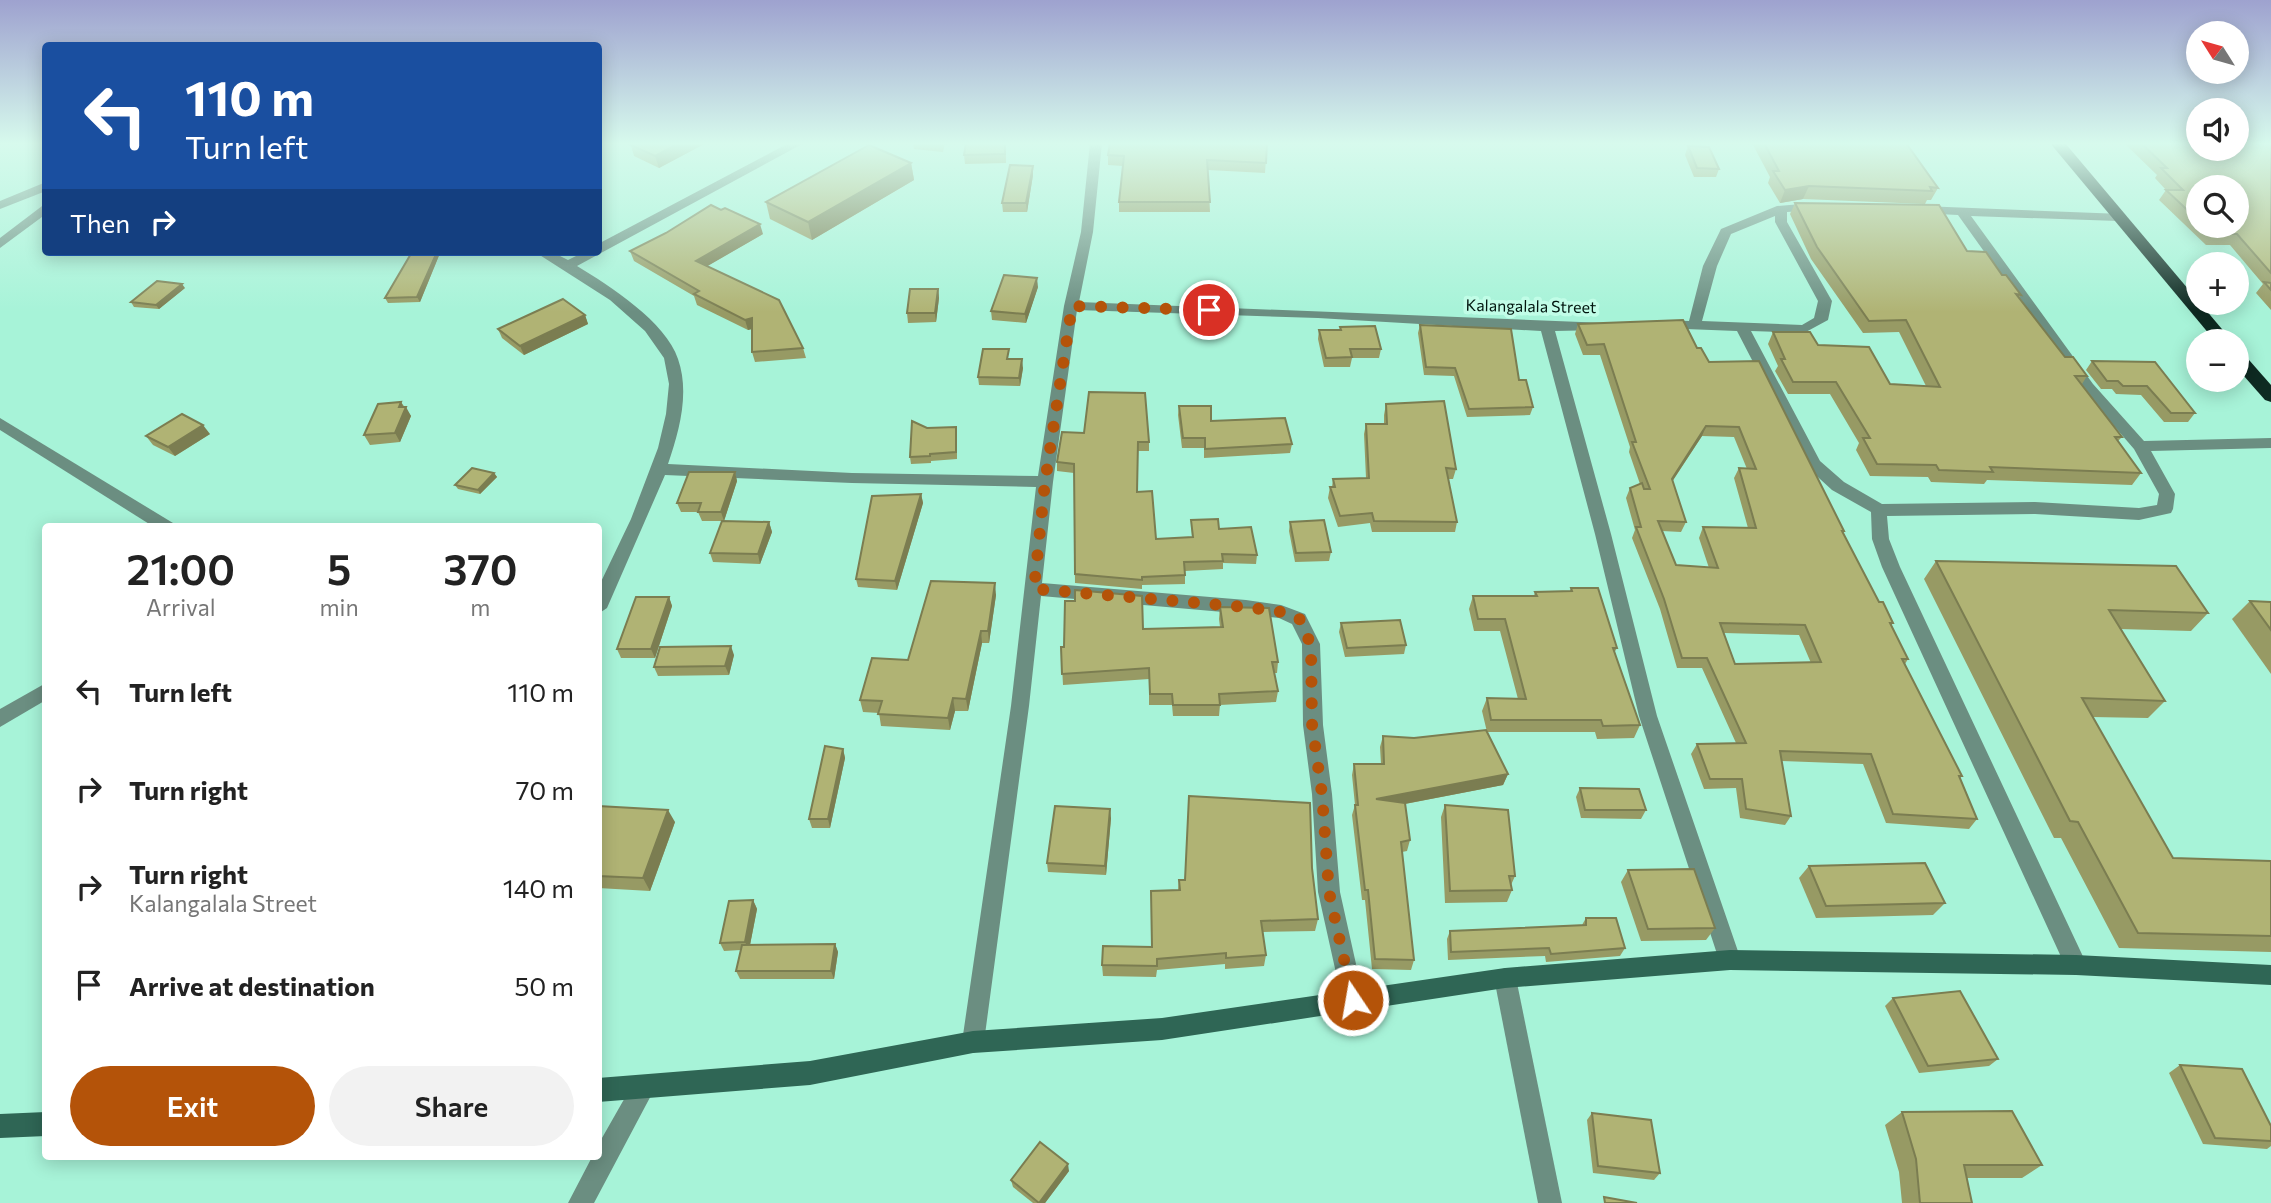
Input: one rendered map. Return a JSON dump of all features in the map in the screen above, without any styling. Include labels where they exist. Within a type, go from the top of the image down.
[{"type":"highway","points":[[2103,199],[2214,329]]},
{"type":"highway","points":[[2249,367],[2264,379],[2271,396]]},
{"type":"street","points":[[602,248],[693,199]]},
{"type":"street","points":[[972,1042],[1034,589],[1045,482],[1090,199]]},
{"type":"street","points":[[1695,323],[1710,266],[1726,232],[1781,209],[1831,207]]},
{"type":"street","points":[[1641,325],[1695,323],[1804,329],[1821,320],[1825,301],[1781,222],[1781,209]]},
{"type":"street","points":[[0,244],[42,210]]},
{"type":"street","points":[[1910,210],[2118,217]]},
{"type":"street","points":[[1742,327],[1814,464],[1838,486],[1879,510],[2035,508],[2139,514],[2165,509],[2167,494],[2140,446],[2088,387],[1962,212]]},
{"type":"street","points":[[550,256],[569,265],[661,338],[672,359],[677,381],[676,407],[660,469],[602,599]]},
{"type":"street","points":[[569,265],[586,256]]},
{"type":"street","name":"Kalangalala Street","points":[[1072,306],[1318,314],[1547,327],[1614,325]]},
{"type":"street","points":[[1547,327],[1603,534],[1648,716],[1731,960]]},
{"type":"street","points":[[0,423],[161,523]]},
{"type":"street","points":[[2140,446],[2271,443]]},
{"type":"street","points":[[660,469],[852,478],[1045,482]]},
{"type":"street","points":[[1879,510],[1877,523],[1881,543],[1891,567],[1958,716],[2077,965]]},
{"type":"street","points":[[1034,589],[1246,607],[1281,612],[1299,618],[1311,645],[1312,724],[1322,794],[1329,892],[1353,1000]]},
{"type":"street","points":[[0,719],[42,693]]},
{"type":"street","points":[[602,1090],[810,1073],[972,1042],[1162,1029],[1505,978],[1731,960],[2077,965],[2271,975]]},
{"type":"street","points":[[1505,978],[1550,1203]]},
{"type":"street","points":[[580,1203],[643,1088]]},
{"type":"street","points":[[0,1126],[42,1124]]},
{"type":"building","points":[[771,199],[848,199],[808,222],[766,202]]},
{"type":"building","points":[[1003,199],[1027,199],[1026,203],[1002,203]]},
{"type":"building","points":[[1119,199],[1210,199],[1210,202],[1119,202]]},
{"type":"building","points":[[2176,199],[2186,199],[2186,209]]},
{"type":"building","points":[[2249,199],[2271,199],[2271,273],[2240,238],[2249,238]]},
{"type":"building","points":[[1795,203],[1939,205],[1967,251],[1986,252],[2002,275],[2006,275],[2021,295],[2016,294],[2065,357],[2073,357],[2087,376],[2075,376],[2122,437],[2115,437],[2141,473],[1990,467],[1993,472],[1939,470],[1936,465],[1877,464],[1863,438],[1870,438],[1836,382],[1793,382],[1781,359],[1785,359],[1773,332],[1810,332],[1818,345],[1869,347],[1890,384],[1940,387],[1906,320],[1869,321],[1817,247]]},
{"type":"building","points":[[711,205],[721,210],[725,208],[760,224],[696,261],[779,300],[803,348],[752,352],[752,318],[745,320],[694,294],[699,291],[630,251],[666,233]]},
{"type":"building","points":[[410,256],[435,256],[417,297],[385,298]]},
{"type":"building","points":[[1004,275],[1037,278],[1025,314],[991,311]]},
{"type":"building","points":[[157,281],[182,284],[156,305],[131,302]]},
{"type":"building","points":[[910,289],[938,289],[935,313],[907,313]]},
{"type":"building","points":[[563,299],[585,315],[520,346],[498,329]]},
{"type":"building","points":[[1683,320],[1697,348],[1701,348],[1709,362],[1759,361],[1842,531],[1893,623],[1890,623],[1908,659],[1902,659],[1962,776],[1959,776],[1977,819],[1893,814],[1871,754],[1780,751],[1791,816],[1746,809],[1742,779],[1710,779],[1697,744],[1746,743],[1707,658],[1682,658],[1664,599],[1636,527],[1641,527],[1630,488],[1642,483],[1644,489],[1650,489],[1632,442],[1636,442],[1604,344],[1587,345],[1578,324]],"holes":[[[1706,426],[1739,427],[1756,469],[1739,468],[1756,528],[1703,527],[1718,568],[1676,565],[1658,521],[1686,522],[1672,479]],[[1720,623],[1805,625],[1821,662],[1735,664]]]},
{"type":"building","points":[[1420,325],[1511,329],[1519,380],[1526,380],[1533,407],[1469,409],[1455,368],[1426,367]]},
{"type":"building","points":[[1375,326],[1381,349],[1350,349],[1352,357],[1326,358],[1319,330]]},
{"type":"building","points":[[983,349],[1009,349],[1007,359],[1022,359],[1019,378],[978,377]]},
{"type":"building","points":[[2092,361],[2155,362],[2195,413],[2171,413],[2147,386],[2123,386],[2118,381],[2107,381]]},
{"type":"building","points":[[1089,392],[1145,393],[1149,442],[1138,442],[1137,492],[1152,491],[1156,539],[1193,537],[1191,520],[1218,519],[1219,529],[1251,527],[1257,555],[1222,554],[1223,561],[1184,562],[1185,575],[1142,577],[1142,580],[1075,574],[1074,464],[1057,462],[1062,432],[1084,433]]},
{"type":"building","points":[[1444,401],[1456,469],[1446,468],[1457,522],[1374,521],[1372,513],[1340,516],[1330,487],[1335,487],[1333,479],[1369,478],[1366,424],[1387,424],[1386,404]]},
{"type":"building","points":[[401,402],[399,407],[406,407],[395,433],[364,435],[378,404]]},
{"type":"building","points":[[1179,406],[1211,406],[1211,421],[1285,418],[1292,444],[1205,449],[1205,438],[1183,438]]},
{"type":"building","points":[[182,414],[203,425],[168,447],[146,436]]},
{"type":"building","points":[[912,421],[927,428],[956,427],[956,452],[910,457]]},
{"type":"building","points":[[472,468],[494,473],[478,490],[455,485]]},
{"type":"building","points":[[689,472],[735,472],[721,512],[698,512],[701,503],[677,503]]},
{"type":"building","points":[[921,494],[895,581],[856,579],[872,496]]},
{"type":"building","points":[[1324,520],[1331,552],[1296,553],[1290,522]]},
{"type":"building","points":[[722,521],[769,522],[758,554],[710,553]]},
{"type":"building","points":[[1936,561],[2176,566],[2208,613],[2109,610],[2165,701],[2082,698],[2173,858],[2271,861],[2271,936],[2138,933],[2078,822],[2070,821]]},
{"type":"building","points":[[931,581],[995,583],[988,631],[981,631],[966,699],[953,698],[948,718],[878,714],[882,701],[860,700],[872,658],[908,660]]},
{"type":"building","points":[[1571,588],[1598,588],[1617,648],[1613,648],[1640,725],[1603,726],[1601,720],[1491,720],[1487,698],[1526,699],[1505,619],[1478,619],[1473,596],[1537,596],[1535,592],[1572,591]]},
{"type":"building","points":[[1075,590],[1142,596],[1143,629],[1223,627],[1220,607],[1269,608],[1278,662],[1272,662],[1278,691],[1219,694],[1220,705],[1173,705],[1172,694],[1150,694],[1149,668],[1062,674],[1061,647],[1064,647],[1065,601],[1075,601]]},
{"type":"building","points":[[636,597],[669,597],[651,649],[617,649]]},
{"type":"building","points":[[2250,601],[2271,602],[2271,630]]},
{"type":"building","points":[[1400,620],[1406,645],[1347,648],[1341,623]]},
{"type":"building","points":[[731,646],[725,666],[654,667],[660,647]]},
{"type":"building","points":[[1486,730],[1508,774],[1376,799],[1405,803],[1410,840],[1401,842],[1414,960],[1375,959],[1355,805],[1358,805],[1354,764],[1384,764],[1383,736],[1414,738]]},
{"type":"building","points":[[825,746],[843,749],[828,819],[809,819]]},
{"type":"building","points":[[1580,788],[1639,789],[1646,810],[1585,810]]},
{"type":"building","points":[[1189,796],[1310,803],[1312,868],[1318,919],[1261,921],[1266,955],[1226,958],[1226,953],[1157,959],[1157,966],[1102,965],[1103,946],[1152,947],[1151,891],[1180,890],[1179,880],[1185,880]]},
{"type":"building","points":[[1445,805],[1508,810],[1515,876],[1509,876],[1512,890],[1450,891]]},
{"type":"building","points":[[602,806],[668,810],[643,878],[602,876]]},
{"type":"building","points":[[1055,806],[1110,809],[1105,866],[1047,863]]},
{"type":"building","points":[[1925,863],[1945,903],[1826,906],[1809,866]]},
{"type":"building","points":[[1694,869],[1715,928],[1648,929],[1628,870]]},
{"type":"building","points":[[753,900],[745,942],[720,943],[729,901]]},
{"type":"building","points":[[1586,918],[1616,918],[1625,948],[1551,954],[1549,948],[1451,952],[1450,931],[1586,925]]},
{"type":"building","points":[[835,944],[831,971],[736,971],[742,945]]},
{"type":"building","points":[[1960,991],[1998,1059],[1928,1066],[1893,998]]},
{"type":"building","points":[[2180,1065],[2242,1069],[2271,1126],[2271,1141],[2215,1138]]},
{"type":"building","points":[[2012,1111],[2042,1165],[1964,1165],[1972,1203],[1920,1203],[1916,1159],[1902,1112]]},
{"type":"building","points":[[1592,1113],[1651,1120],[1660,1173],[1598,1166]]},
{"type":"building","points":[[1040,1142],[1068,1164],[1039,1203],[1011,1180]]},
{"type":"building","points":[[1604,1197],[1637,1203],[1605,1203]]},
{"type":"route","points":[[1209,310],[1072,306],[1045,482],[1034,589],[1246,607],[1281,612],[1299,618],[1311,645],[1312,724],[1322,794],[1329,892],[1353,1000]]}]
